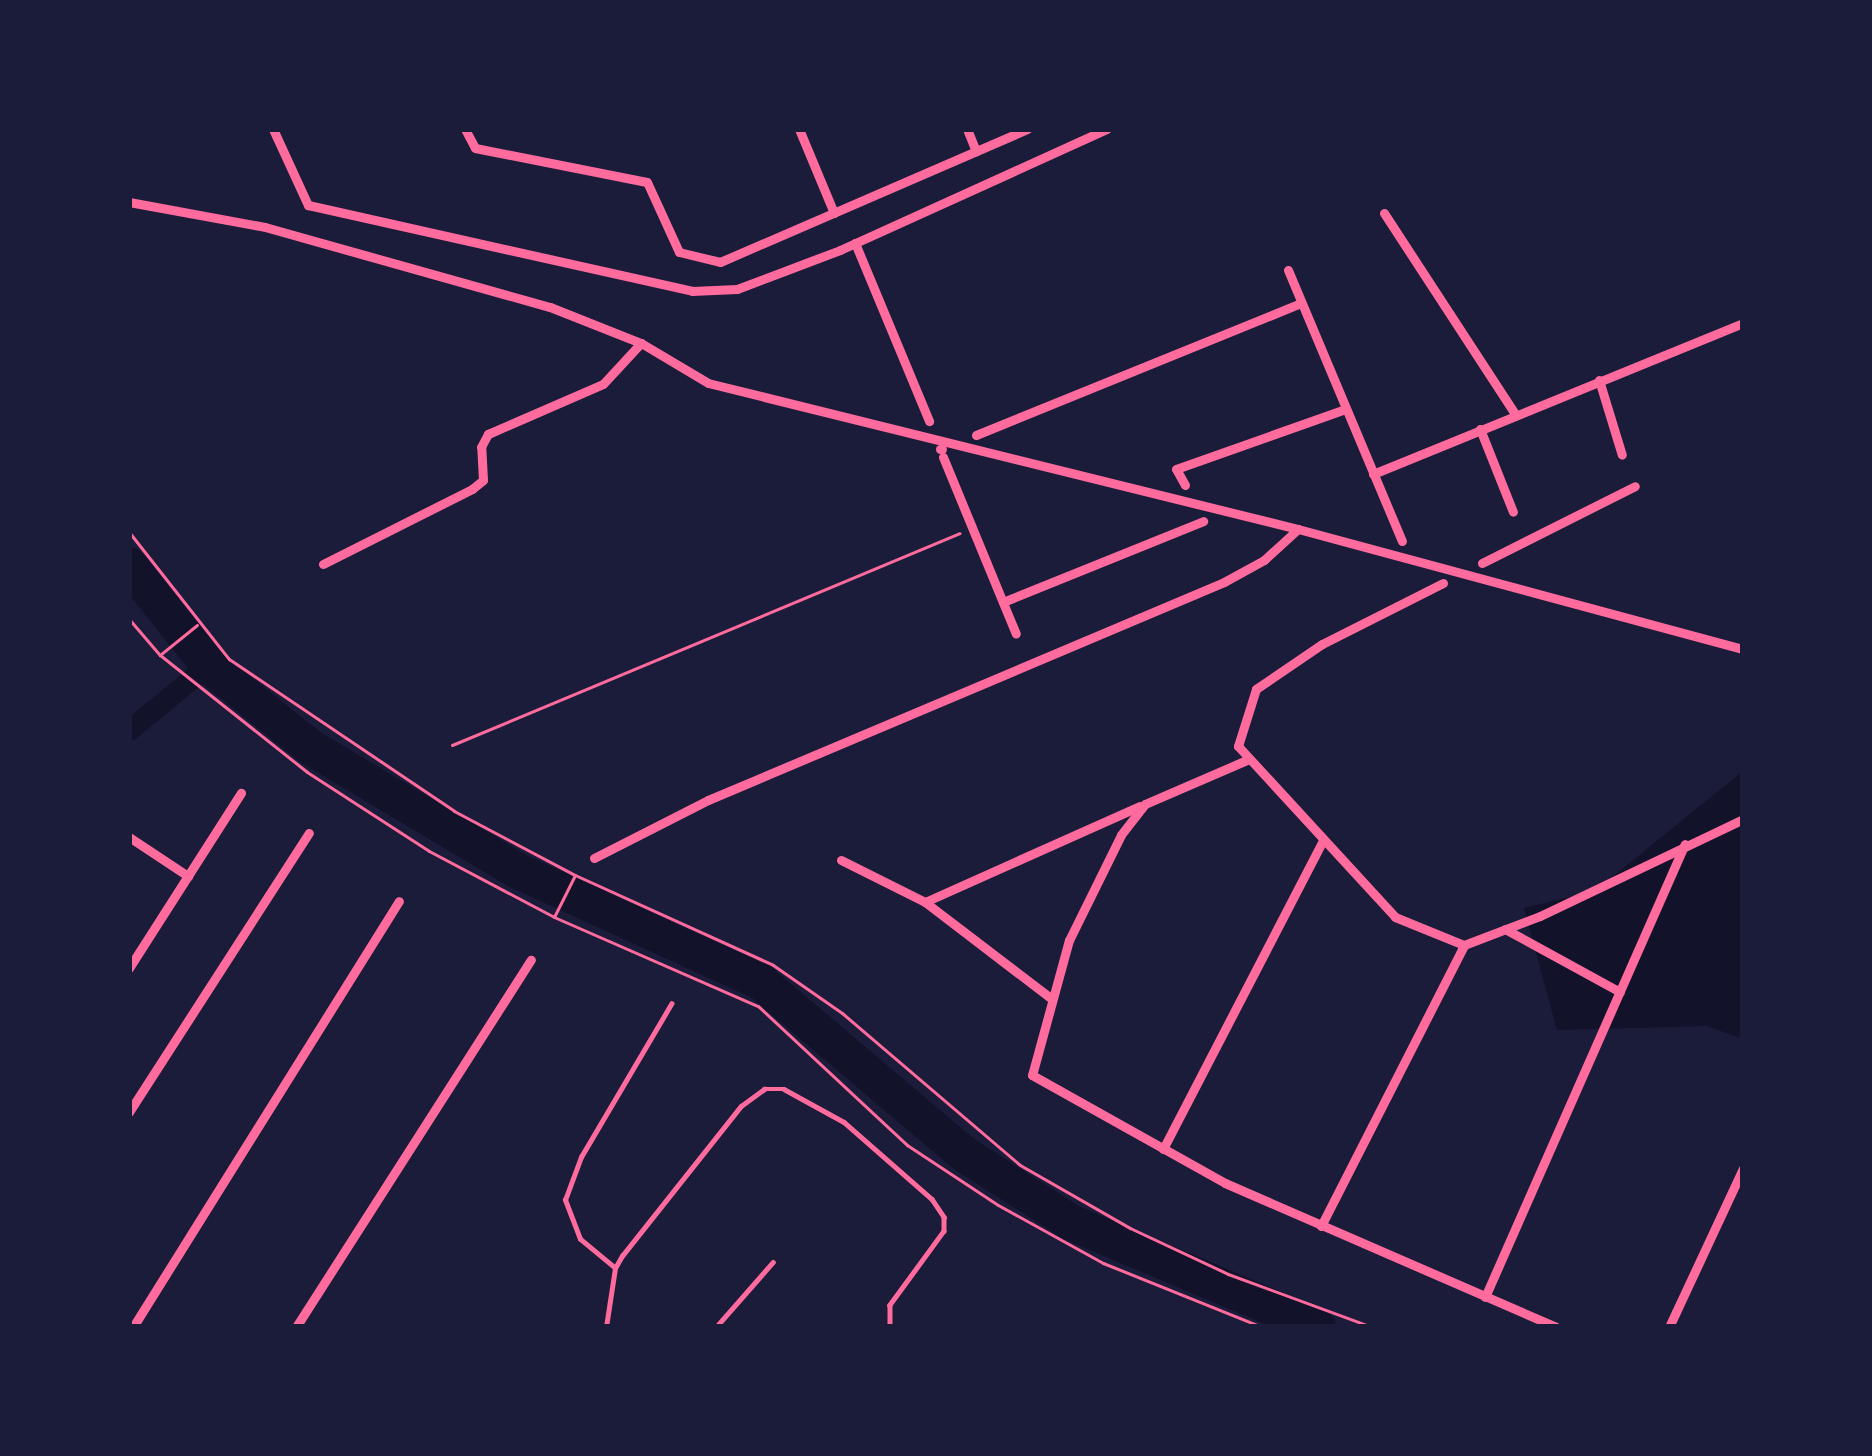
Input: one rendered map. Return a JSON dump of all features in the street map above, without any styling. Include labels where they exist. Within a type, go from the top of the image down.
[{"type":"street","points":[[273,129],[308,206],[692,292],[737,289],[855,243],[1107,129]]},
{"type":"street","points":[[465,129],[476,148],[647,182],[679,252],[720,262],[1028,129]]},
{"type":"street","points":[[799,129],[834,213]]},
{"type":"street","points":[[967,129],[976,151]]},
{"type":"street","points":[[129,202],[265,226],[550,308],[641,344],[708,383],[1298,529],[1743,649]]},
{"type":"street","points":[[1384,213],[1515,414]]},
{"type":"street","points":[[855,243],[929,422]]},
{"type":"street","points":[[1288,270],[1402,541]]},
{"type":"street","points":[[976,435],[1299,304]]},
{"type":"street","points":[[1373,474],[1743,323]]},
{"type":"street","points":[[323,564],[472,489],[483,479],[482,447],[488,434],[603,384],[641,344]]},
{"type":"street","points":[[1599,380],[1622,455]]},
{"type":"street","points":[[1185,485],[1176,470],[1345,409]]},
{"type":"street","points":[[1480,429],[1514,512]]},
{"type":"street","points":[[942,452],[1016,634]]},
{"type":"street","points":[[1482,563],[1635,486]]},
{"type":"street","points":[[1003,602],[1203,521]]},
{"type":"street","points":[[594,858],[708,800],[1224,582],[1264,560],[1298,529]]},
{"type":"street","points":[[1443,584],[1322,644],[1256,689],[1238,746],[1395,917],[1464,945]]},
{"type":"street","points":[[925,902],[1249,759]]},
{"type":"street","points":[[129,968],[241,793]]},
{"type":"street","points":[[1145,804],[1120,836],[1069,940],[1032,1075],[1163,1149],[1321,1226],[1556,1327]]},
{"type":"street","points":[[1321,1226],[1464,945],[1743,819]]},
{"type":"street","points":[[129,1112],[309,833]]},
{"type":"street","points":[[129,837],[188,876]]},
{"type":"street","points":[[1163,1149],[1323,840]]},
{"type":"street","points":[[1485,1297],[1685,844]]},
{"type":"street","points":[[841,860],[925,902],[1052,999]]},
{"type":"street","points":[[133,1327],[399,901]]},
{"type":"street","points":[[1505,929],[1620,992]]},
{"type":"street","points":[[296,1327],[531,961]]},
{"type":"street","points":[[1669,1327],[1743,1168]]},
{"type":"lane","points":[[615,1268],[580,1239],[565,1200],[581,1157],[671,1004]]},
{"type":"lane","points":[[606,1327],[615,1268],[741,1106],[764,1089],[784,1089],[844,1121],[932,1198],[944,1217],[944,1231],[890,1305],[890,1327]]},
{"type":"lane","points":[[716,1327],[773,1262]]},
{"type":"path","points":[[452,745],[973,528]]},
{"type":"path","points":[[129,532],[229,659],[454,811],[575,875],[773,965],[842,1013],[1020,1165],[1130,1228],[1228,1274],[1372,1327]]},
{"type":"path","points":[[129,619],[160,656],[307,772],[428,850],[554,917],[758,1006],[907,1145],[998,1205],[1102,1263],[1262,1327]]},
{"type":"path","points":[[160,656],[199,624]]},
{"type":"path","points":[[554,917],[575,875]]},
{"type":"shaded area","points":[[1743,771],[1743,1039],[1707,1026],[1557,1030],[1524,908],[1595,891]]},
{"type":"waterway","points":[[129,565],[208,665],[310,747],[518,871],[761,982],[964,1154],[1072,1223],[1318,1327]]},
{"type":"waterway","points":[[129,730],[208,665]]}]
